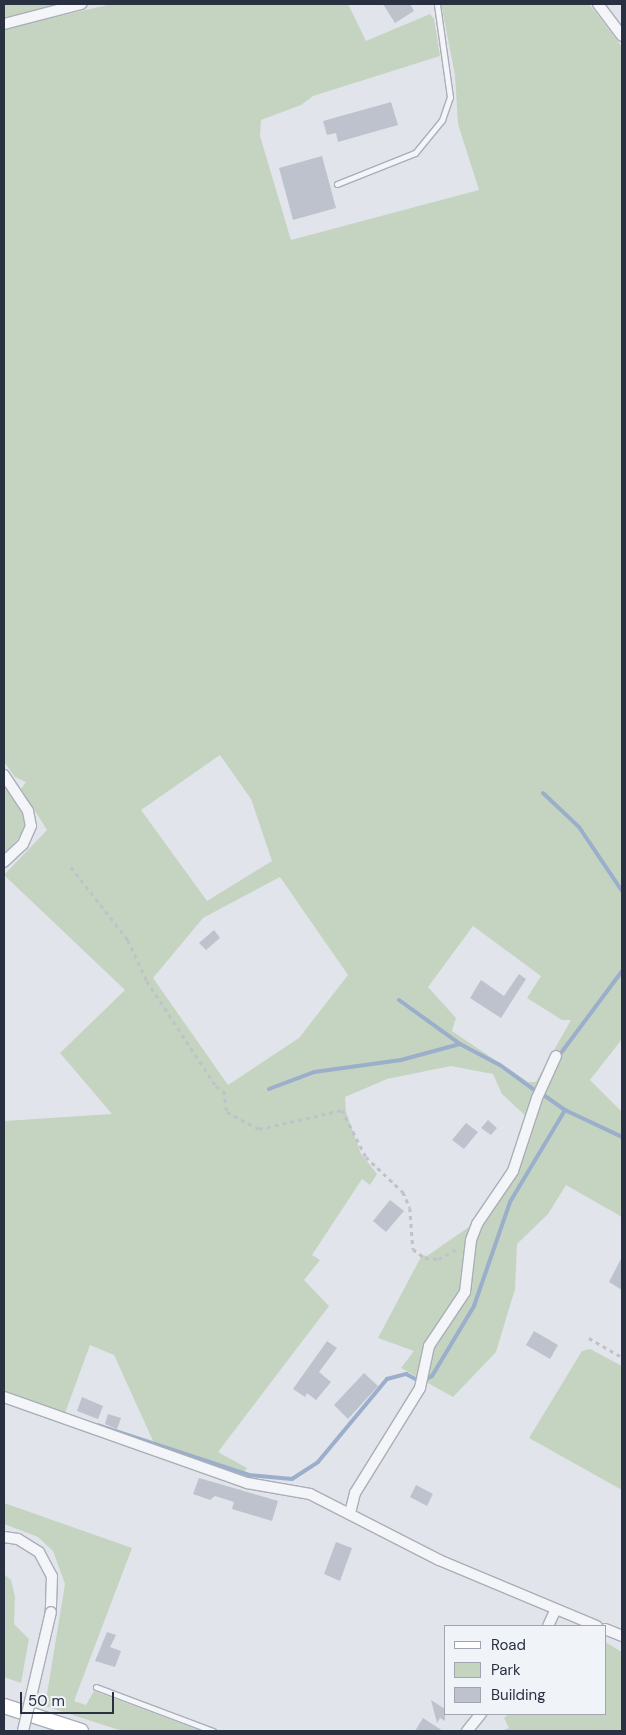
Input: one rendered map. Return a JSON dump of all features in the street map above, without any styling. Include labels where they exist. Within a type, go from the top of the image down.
[{"type":"main road","points":[[4,1706],[81,1731]]},
{"type":"street","points":[[4,24],[81,4]]},
{"type":"street","points":[[598,4],[622,36]]},
{"type":"street","points":[[4,775],[28,811],[31,826],[23,844],[4,862]]},
{"type":"street","points":[[350,1513],[355,1493],[420,1388],[425,1374],[429,1346],[465,1292],[470,1240],[477,1224],[512,1171],[539,1093],[556,1056]]},
{"type":"street","points":[[4,1397],[246,1483],[310,1494],[439,1560],[556,1611],[594,1625]]},
{"type":"street","points":[[4,1537],[18,1539],[39,1552],[52,1576],[51,1612],[23,1731]]},
{"type":"street","points":[[549,1625],[556,1611]]},
{"type":"street","points":[[606,1629],[622,1636]]},
{"type":"street","points":[[467,1731],[480,1715]]},
{"type":"lane","points":[[337,184],[414,153],[442,120],[450,97],[437,4]]},
{"type":"lane","points":[[96,1688],[212,1731]]},
{"type":"path","points":[[71,867],[128,940],[147,980],[216,1086],[224,1091],[227,1112],[259,1129],[342,1110],[366,1157],[404,1192],[416,1252],[425,1258],[438,1259],[470,1240]]},
{"type":"path","points":[[589,1338],[622,1357]]},
{"type":"green space","points":[[4,4],[75,4],[4,20]]},
{"type":"green space","points":[[112,4],[348,4],[366,41],[430,14],[434,19],[440,56],[313,96],[301,105],[261,120],[260,136],[291,240],[479,190],[458,124],[455,75],[441,4],[589,4],[622,47],[622,1039],[590,1080],[622,1112],[622,1217],[566,1185],[548,1214],[517,1244],[515,1289],[496,1352],[453,1397],[401,1368],[414,1351],[378,1338],[422,1255],[427,1256],[492,1211],[529,1119],[502,1094],[493,1074],[451,1066],[387,1079],[345,1097],[346,1112],[361,1154],[377,1174],[370,1185],[362,1179],[312,1255],[320,1260],[304,1280],[329,1306],[218,1452],[247,1468],[239,1478],[154,1443],[114,1355],[90,1345],[65,1413],[4,1391],[4,1121],[112,1114],[60,1053],[125,990],[4,875],[47,830],[21,789],[26,782],[15,777],[4,762],[4,29]],"holes":[[[220,755],[251,799],[272,861],[207,901],[141,810]],[[280,877],[348,975],[299,1038],[228,1085],[153,978],[203,918]],[[473,926],[541,976],[527,998],[562,1020],[571,1020],[536,1082],[528,1082],[452,1031],[456,1018],[428,987]]]},
{"type":"green space","points":[[4,786],[26,819],[24,832],[4,854]]},
{"type":"green space","points":[[590,1349],[622,1366],[622,1490],[529,1438],[582,1351]]},
{"type":"green space","points":[[4,1503],[132,1548],[74,1701],[86,1705],[94,1691],[201,1731],[122,1731],[45,1706],[65,1584],[53,1551],[38,1537],[4,1524]]},
{"type":"green space","points":[[4,1574],[11,1580],[15,1597],[14,1624],[29,1639],[21,1683],[4,1677]]},
{"type":"green space","points":[[606,1643],[622,1652],[622,1731],[501,1731],[509,1728],[504,1718],[507,1715],[606,1715]]},
{"type":"building","points":[[383,4],[410,4],[414,11],[395,23]]},
{"type":"building","points":[[391,102],[398,125],[338,142],[336,133],[327,135],[323,121]]},
{"type":"building","points":[[322,156],[336,208],[293,220],[279,168]]},
{"type":"building","points":[[214,930],[220,938],[206,950],[199,943]]},
{"type":"building","points":[[519,974],[526,979],[501,1018],[470,998],[481,980],[504,996]]},
{"type":"building","points":[[488,1120],[497,1128],[491,1135],[481,1128]]},
{"type":"building","points":[[466,1123],[478,1132],[464,1149],[452,1140]]},
{"type":"building","points":[[390,1200],[404,1211],[386,1232],[373,1221]]},
{"type":"building","points":[[622,1257],[622,1290],[609,1282]]},
{"type":"building","points":[[534,1331],[558,1345],[550,1359],[526,1345]]},
{"type":"building","points":[[327,1341],[337,1348],[319,1372],[331,1382],[316,1400],[307,1393],[305,1397],[293,1389]]},
{"type":"building","points":[[364,1373],[378,1386],[348,1419],[334,1405]]},
{"type":"building","points":[[82,1397],[103,1406],[98,1419],[77,1411]]},
{"type":"building","points":[[108,1414],[121,1418],[117,1429],[105,1424]]},
{"type":"building","points":[[199,1478],[278,1501],[272,1521],[232,1509],[234,1502],[215,1496],[210,1500],[193,1494]]},
{"type":"building","points":[[416,1485],[433,1494],[427,1506],[410,1497]]},
{"type":"building","points":[[336,1542],[352,1548],[340,1581],[324,1574]]},
{"type":"building","points":[[107,1632],[116,1635],[110,1647],[121,1651],[115,1667],[95,1661]]},
{"type":"building","points":[[431,1700],[444,1708],[445,1721],[440,1718],[437,1723]]},
{"type":"building","points":[[423,1718],[443,1731],[415,1731]]},
{"type":"waterway","points":[[543,793],[579,827],[622,891]]},
{"type":"waterway","points":[[558,1057],[622,971]]},
{"type":"waterway","points":[[399,1000],[460,1044]]},
{"type":"waterway","points":[[269,1089],[314,1072],[401,1060],[460,1044],[500,1065],[537,1092]]},
{"type":"waterway","points":[[97,1425],[249,1475],[292,1479],[318,1462],[387,1379],[406,1374],[421,1382],[432,1376],[474,1306],[510,1202],[565,1110],[541,1093]]},
{"type":"waterway","points":[[565,1110],[622,1137]]}]
